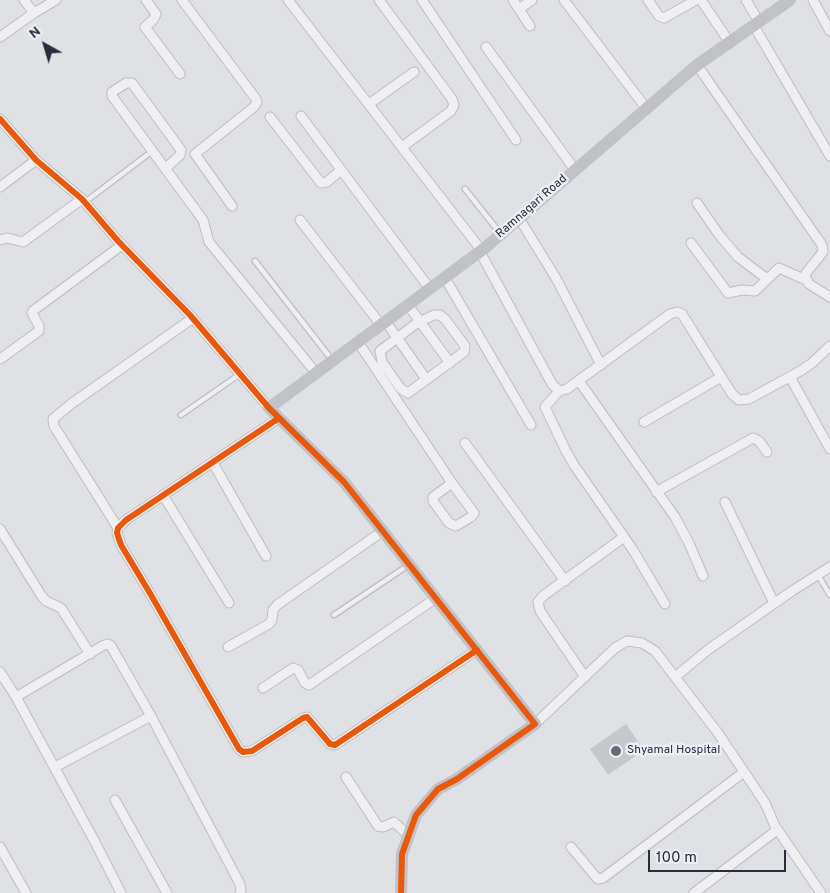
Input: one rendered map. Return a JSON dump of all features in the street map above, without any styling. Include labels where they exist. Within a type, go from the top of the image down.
[{"type":"street","points":[[24,0],[34,13]]},
{"type":"street","points":[[0,37],[56,0]]},
{"type":"street","points":[[146,0],[156,14],[153,20],[145,26],[180,74]]},
{"type":"street","points":[[182,0],[257,102],[254,107],[195,154],[232,206]]},
{"type":"street","points":[[288,0],[481,251],[552,384],[559,391]]},
{"type":"street","points":[[379,0],[453,102],[451,111],[402,147]]},
{"type":"street","points":[[422,0],[516,140]]},
{"type":"street","points":[[513,0],[530,26]]},
{"type":"street","points":[[519,9],[532,0]]},
{"type":"street","points":[[564,0],[646,108]]},
{"type":"street","points":[[648,0],[659,16],[664,18],[696,0]]},
{"type":"street","points":[[701,0],[730,43]]},
{"type":"street","points":[[746,0],[756,24],[830,156]]},
{"type":"street","name":"Ramnagari Road","points":[[269,408],[481,251],[697,65],[789,0]]},
{"type":"street","points":[[813,0],[830,31]]},
{"type":"street","points":[[486,47],[575,170]]},
{"type":"street","points":[[697,65],[827,251],[806,273],[806,280]]},
{"type":"street","points":[[369,104],[414,72]]},
{"type":"street","points":[[166,168],[180,155],[181,150],[132,83],[126,83],[112,92],[112,96],[203,220],[209,242],[316,373]]},
{"type":"street","points":[[270,116],[321,183],[327,182],[341,170]]},
{"type":"street","points":[[301,116],[430,289]]},
{"type":"street","points":[[0,119],[36,160],[84,201],[122,244],[193,318],[269,408],[344,482],[535,724]]},
{"type":"street","points":[[0,187],[36,160]]},
{"type":"street","points":[[0,240],[6,238],[21,242],[25,241],[84,201]]},
{"type":"street","points":[[697,202],[720,236],[738,257],[767,279]]},
{"type":"street","points":[[519,218],[557,280],[601,365]]},
{"type":"street","points":[[300,220],[384,324],[398,338],[426,379]]},
{"type":"street","points":[[691,243],[728,293],[742,290],[755,291],[775,270],[781,268],[806,280],[813,288],[830,297]]},
{"type":"street","points":[[0,359],[39,330],[39,326],[32,313],[34,310],[122,244]]},
{"type":"street","points":[[445,278],[531,426]]},
{"type":"street","points":[[408,305],[450,363]]},
{"type":"street","points":[[665,604],[624,537],[574,465],[546,410],[546,405],[559,391],[568,389],[670,314],[677,312],[682,314],[734,397],[743,400],[790,377],[812,363],[830,346]]},
{"type":"street","points":[[434,315],[440,315],[465,346],[464,352],[408,393],[401,389],[382,362],[380,350],[398,338],[420,322],[434,315]]},
{"type":"street","points":[[118,528],[54,426],[53,419],[59,412],[193,318]]},
{"type":"street","points":[[358,342],[474,513],[456,526],[449,523],[433,501],[433,497],[452,483]]},
{"type":"street","points":[[644,422],[721,377]]},
{"type":"street","points":[[790,377],[830,449]]},
{"type":"street","points":[[579,381],[681,528],[703,576]]},
{"type":"street","points":[[279,418],[126,520],[118,528],[117,533],[121,546],[151,595],[236,746],[243,752],[252,751],[307,717],[330,744],[335,745],[477,650]]},
{"type":"street","points":[[656,492],[752,438],[757,438],[768,452]]},
{"type":"street","points":[[464,443],[565,580]]},
{"type":"street","points":[[213,463],[266,556]]},
{"type":"street","points":[[163,495],[229,603]]},
{"type":"street","points":[[725,502],[774,604]]},
{"type":"street","points":[[0,529],[41,595],[44,599],[61,608],[90,654]]},
{"type":"street","points":[[228,647],[269,624],[276,605],[383,531]]},
{"type":"street","points":[[585,677],[537,604],[539,599],[624,537]]},
{"type":"street","points":[[676,677],[709,649],[830,567]]},
{"type":"street","points":[[263,688],[293,668],[298,670],[309,685],[436,598]]},
{"type":"street","points":[[401,893],[402,854],[416,815],[438,789],[457,779],[535,724],[615,648],[628,641],[642,643],[655,651],[676,677],[718,733],[765,803],[777,830],[820,893]]},
{"type":"street","points":[[16,697],[106,644],[111,646],[151,716],[240,884],[240,893]]},
{"type":"street","points":[[0,672],[55,767],[121,893]]},
{"type":"street","points":[[55,767],[151,716]]},
{"type":"street","points":[[571,847],[598,879],[603,878],[744,772]]},
{"type":"street","points":[[346,778],[375,824],[380,827],[391,822],[396,823],[409,836]]},
{"type":"street","points":[[115,800],[167,893]]},
{"type":"street","points":[[694,893],[777,830]]},
{"type":"street","points":[[0,846],[26,893]]},
{"type":"lane","points":[[84,201],[147,155]]},
{"type":"lane","points":[[465,189],[501,235]]},
{"type":"lane","points":[[255,261],[332,361]]},
{"type":"lane","points":[[181,415],[240,374]]},
{"type":"lane","points":[[334,615],[410,564]]},
{"type":"lane","points":[[818,575],[830,595]]},
{"type":"building","points":[[626,724],[644,750],[608,775],[590,749]]},
{"type":"cycle path","points":[[0,119],[36,160],[82,199],[118,241],[190,315],[269,408],[344,482],[535,724],[457,779],[438,789],[416,815],[402,854],[401,893]]},
{"type":"cycle path","points":[[279,418],[126,520],[118,528],[117,533],[121,545],[239,749],[243,752],[252,751],[307,717],[330,744],[335,745],[477,650]]},
{"type":"place","name":"Shyamal Hospital","points":[[616,751]]}]
